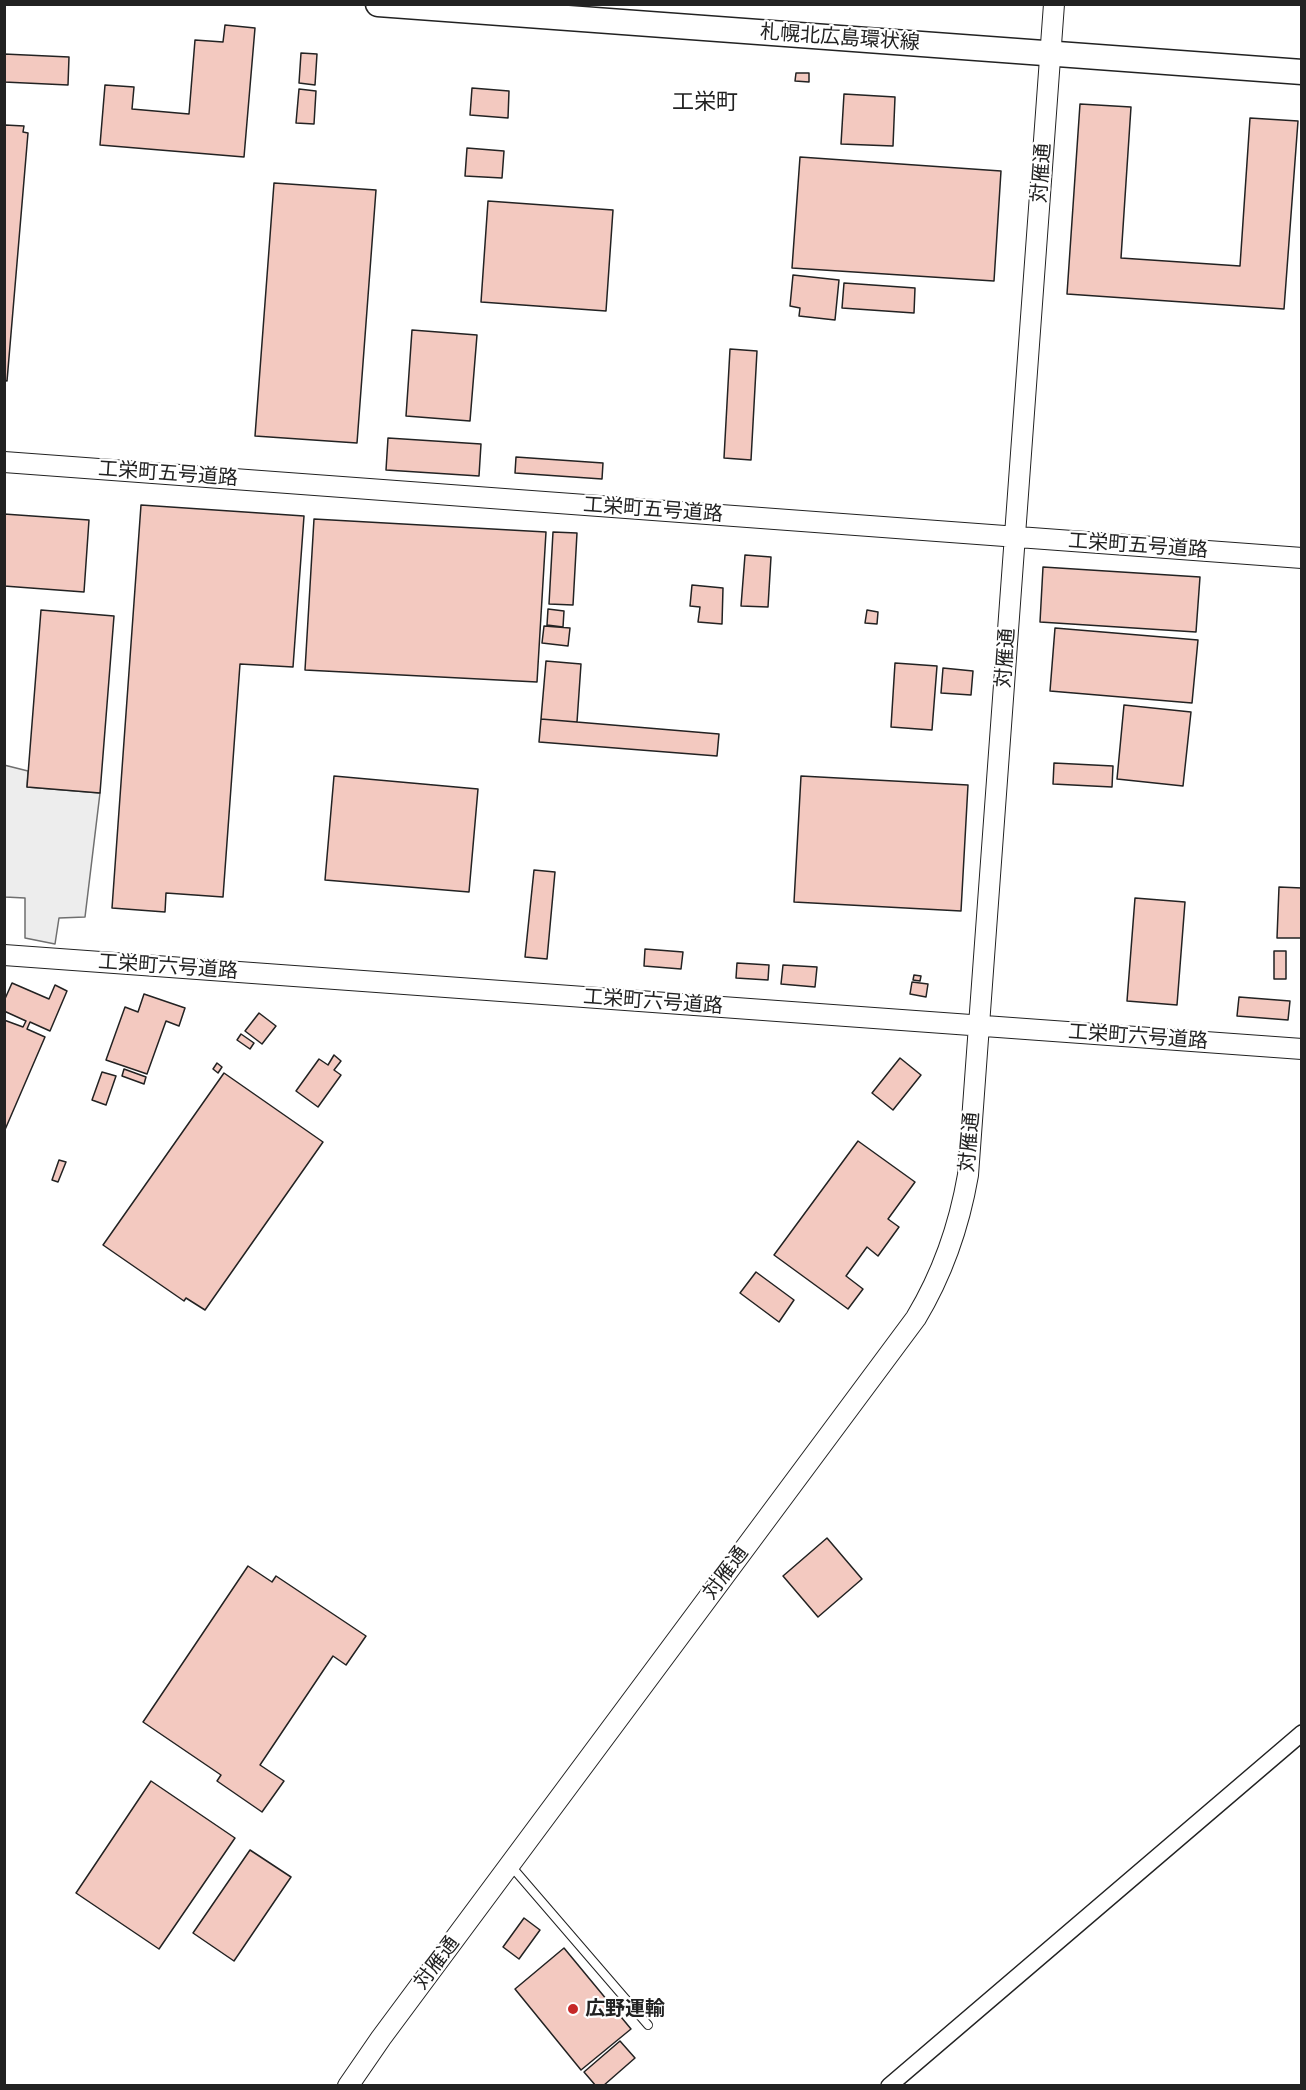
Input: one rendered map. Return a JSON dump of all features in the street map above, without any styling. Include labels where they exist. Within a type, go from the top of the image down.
[{"type":"main road","name":"札幌北広島環状線","points":[[378,4],[1302,72]]},
{"type":"street","name":"対雁通","points":[[348,2085],[916,1318],[944,1265],[963,1207],[968,1175],[1054,4]]},
{"type":"street","name":"工栄町五号道路","points":[[4,462],[1302,558]]},
{"type":"street","name":"工栄町六号道路","points":[[4,955],[1302,1049]]},
{"type":"street","points":[[889,2085],[1302,1733]]},
{"type":"lane","points":[[510,1865],[648,2025]]},
{"type":"shaded area","points":[[4,765],[28,771],[27,787],[100,793],[85,917],[59,918],[55,944],[25,938],[25,898],[5,897]]},
{"type":"building","points":[[225,25],[255,28],[244,157],[100,145],[105,85],[134,87],[132,109],[189,114],[195,40],[223,42]]},
{"type":"building","points":[[301,53],[317,54],[315,85],[299,83]]},
{"type":"building","points":[[4,54],[69,57],[68,85],[4,82]]},
{"type":"building","points":[[796,73],[809,73],[809,82],[795,81]]},
{"type":"building","points":[[472,88],[509,91],[508,118],[470,115]]},
{"type":"building","points":[[299,89],[316,91],[314,124],[296,123]]},
{"type":"building","points":[[844,94],[895,97],[893,146],[841,144]]},
{"type":"building","points":[[1080,104],[1131,107],[1121,258],[1240,266],[1250,118],[1298,121],[1284,309],[1067,294]]},
{"type":"building","points":[[5,125],[24,126],[23,132],[28,133],[7,381],[4,380]]},
{"type":"building","points":[[467,148],[504,151],[502,178],[465,176]]},
{"type":"building","points":[[800,157],[1001,171],[994,281],[792,268]]},
{"type":"building","points":[[274,183],[376,190],[357,443],[255,436]]},
{"type":"building","points":[[488,201],[613,210],[606,311],[481,302]]},
{"type":"building","points":[[793,275],[839,280],[835,320],[799,316],[800,308],[790,306]]},
{"type":"building","points":[[844,283],[915,288],[914,313],[842,308]]},
{"type":"building","points":[[412,330],[477,335],[470,421],[406,416]]},
{"type":"building","points":[[730,349],[757,351],[751,460],[724,458]]},
{"type":"building","points":[[388,438],[481,444],[479,476],[386,470]]},
{"type":"building","points":[[516,457],[603,463],[602,479],[515,473]]},
{"type":"building","points":[[141,505],[304,516],[293,667],[240,664],[223,897],[166,893],[165,912],[112,908]]},
{"type":"building","points":[[4,514],[89,520],[84,592],[4,586]]},
{"type":"building","points":[[314,519],[546,532],[537,682],[305,670]]},
{"type":"building","points":[[553,532],[577,533],[573,605],[549,604]]},
{"type":"building","points":[[745,555],[771,557],[768,607],[741,606]]},
{"type":"building","points":[[1043,567],[1200,577],[1196,632],[1040,622]]},
{"type":"building","points":[[692,585],[723,588],[722,624],[698,622],[700,607],[690,606]]},
{"type":"building","points":[[548,609],[564,611],[563,627],[547,625]]},
{"type":"building","points":[[41,610],[114,616],[100,793],[27,787]]},
{"type":"building","points":[[867,610],[878,612],[877,624],[865,623]]},
{"type":"building","points":[[544,626],[570,628],[568,646],[542,643]]},
{"type":"building","points":[[1055,628],[1198,640],[1192,703],[1050,691]]},
{"type":"building","points":[[546,661],[581,664],[577,722],[541,719]]},
{"type":"building","points":[[895,663],[937,666],[932,730],[891,727]]},
{"type":"building","points":[[943,668],[973,671],[971,695],[941,693]]},
{"type":"building","points":[[1124,705],[1191,712],[1183,786],[1117,779]]},
{"type":"building","points":[[541,719],[719,734],[717,756],[539,742]]},
{"type":"building","points":[[1054,763],[1113,766],[1112,787],[1053,784]]},
{"type":"building","points":[[334,776],[478,789],[469,892],[325,880]]},
{"type":"building","points":[[801,776],[968,785],[961,911],[794,902]]},
{"type":"building","points":[[534,870],[555,872],[547,959],[525,957]]},
{"type":"building","points":[[1279,887],[1302,888],[1301,938],[1277,938]]},
{"type":"building","points":[[1135,898],[1185,902],[1177,1005],[1127,1001]]},
{"type":"building","points":[[645,949],[683,952],[681,969],[644,966]]},
{"type":"building","points":[[1274,951],[1286,951],[1286,979],[1274,979]]},
{"type":"building","points":[[737,963],[769,965],[768,980],[736,978]]},
{"type":"building","points":[[783,965],[817,967],[815,987],[781,984]]},
{"type":"building","points":[[914,975],[921,976],[920,981],[913,980]]},
{"type":"building","points":[[912,982],[928,984],[926,997],[910,994]]},
{"type":"building","points":[[12,983],[49,999],[55,985],[67,991],[50,1031],[30,1022],[27,1029],[45,1037],[4,1132],[4,1020],[23,1027],[26,1021],[4,1011],[4,1001]]},
{"type":"building","points":[[144,994],[185,1008],[179,1026],[166,1021],[147,1074],[106,1060],[125,1007],[138,1012]]},
{"type":"building","points":[[1239,997],[1290,1001],[1288,1020],[1237,1016]]},
{"type":"building","points":[[259,1013],[276,1026],[262,1044],[245,1031]]},
{"type":"building","points":[[241,1034],[254,1043],[250,1049],[237,1040]]},
{"type":"building","points":[[334,1055],[341,1061],[334,1070],[341,1075],[318,1107],[296,1091],[319,1059],[328,1065]]},
{"type":"building","points":[[900,1058],[921,1075],[893,1110],[872,1093]]},
{"type":"building","points":[[217,1063],[222,1067],[218,1073],[213,1069]]},
{"type":"building","points":[[124,1069],[146,1077],[144,1084],[122,1076]]},
{"type":"building","points":[[102,1072],[116,1076],[106,1105],[92,1100]]},
{"type":"building","points":[[224,1073],[323,1142],[205,1310],[186,1298],[184,1301],[103,1245]]},
{"type":"building","points":[[858,1141],[915,1182],[888,1219],[899,1227],[878,1256],[867,1247],[846,1276],[863,1289],[848,1309],[774,1255]]},
{"type":"building","points":[[59,1160],[66,1162],[58,1182],[52,1180]]},
{"type":"building","points":[[756,1272],[794,1300],[779,1322],[740,1293]]},
{"type":"building","points":[[827,1538],[862,1579],[818,1617],[783,1576]]},
{"type":"building","points":[[248,1566],[272,1582],[276,1576],[366,1636],[346,1665],[333,1656],[260,1765],[284,1781],[262,1812],[217,1781],[221,1775],[143,1722]]},
{"type":"building","points":[[151,1781],[235,1838],[159,1949],[76,1893]]},
{"type":"building","points":[[250,1850],[291,1877],[234,1961],[193,1933]]},
{"type":"building","points":[[524,1918],[540,1930],[519,1959],[503,1947]]},
{"type":"building","name":"広野運輸","points":[[564,1948],[631,2029],[581,2070],[515,1989]]},
{"type":"building","points":[[620,2041],[635,2058],[603,2086],[596,2086],[584,2072]]},
{"type":"place","name":"広野運輸","points":[[573,2009]]},
{"type":"district","name":"工栄町","points":[[705,103]]}]
